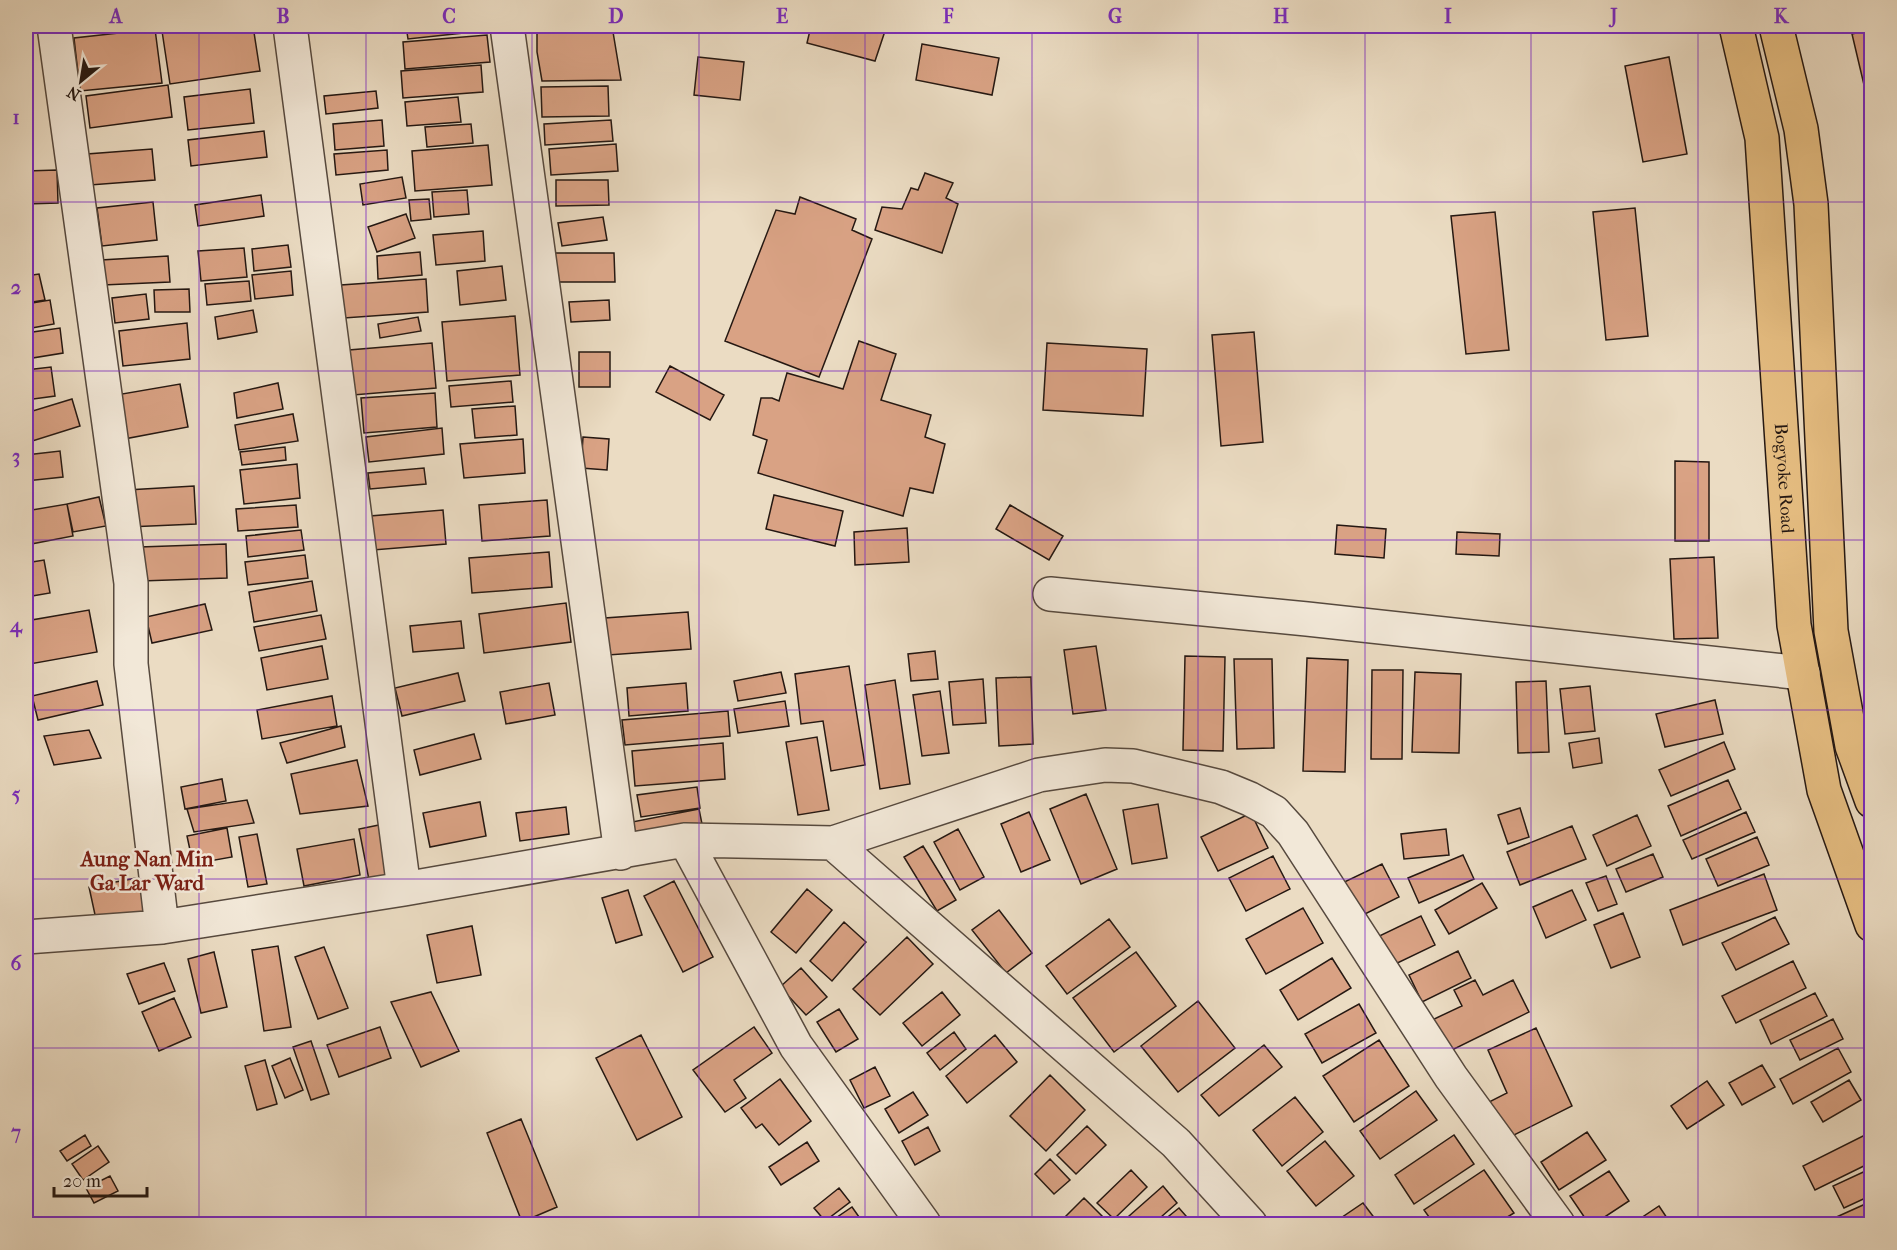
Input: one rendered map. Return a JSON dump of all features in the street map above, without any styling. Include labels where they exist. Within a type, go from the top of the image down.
[{"type":"main road","name":"Bogyoke Road","points":[[1736,26],[1762,138],[1794,625],[1824,790],[1872,925]]},
{"type":"main road","points":[[1776,26],[1801,129],[1811,204],[1831,631],[1852,746],[1872,801]]},
{"type":"street","points":[[54,26],[131,583],[131,664],[162,927]]},
{"type":"street","points":[[290,26],[404,889]]},
{"type":"street","points":[[507,26],[621,853]]},
{"type":"street","points":[[1050,594],[1319,620],[1803,673]]},
{"type":"street","points":[[26,938],[162,927],[621,853],[685,840],[833,843],[1039,775],[1105,765],[1133,765],[1221,787],[1274,812],[1293,833],[1451,1077],[1558,1224]]},
{"type":"street","points":[[685,840],[796,1046],[924,1224]]},
{"type":"street","points":[[833,843],[1176,1143],[1250,1224]]},
{"type":"building","points":[[64,26],[104,26],[65,30]]},
{"type":"building","points":[[199,26],[253,26],[260,71],[170,84],[162,31]]},
{"type":"building","points":[[367,26],[367,27],[311,27]]},
{"type":"building","points":[[406,26],[481,26],[482,31],[408,39]]},
{"type":"building","points":[[537,26],[612,26],[621,80],[542,81],[537,52]]},
{"type":"building","points":[[811,26],[864,26],[885,31],[875,61],[807,43]]},
{"type":"building","points":[[155,29],[162,83],[80,91],[74,38]]},
{"type":"building","points":[[1872,29],[1872,84],[1864,85],[1852,34]]},
{"type":"building","points":[[487,35],[490,62],[405,69],[403,42]]},
{"type":"building","points":[[922,44],[999,58],[992,95],[916,80]]},
{"type":"building","points":[[698,57],[744,62],[740,100],[694,95]]},
{"type":"building","points":[[1669,57],[1687,154],[1643,162],[1625,66]]},
{"type":"building","points":[[481,65],[483,92],[403,98],[401,71]]},
{"type":"building","points":[[168,85],[172,117],[90,128],[86,96]]},
{"type":"building","points":[[608,86],[609,116],[542,117],[541,87]]},
{"type":"building","points":[[250,89],[254,123],[188,130],[184,97]]},
{"type":"building","points":[[376,91],[378,108],[326,114],[324,96]]},
{"type":"building","points":[[1872,96],[1872,131],[1865,97]]},
{"type":"building","points":[[458,97],[461,122],[407,126],[405,102]]},
{"type":"building","points":[[382,120],[384,146],[335,150],[333,124]]},
{"type":"building","points":[[611,120],[613,141],[545,145],[544,124]]},
{"type":"building","points":[[471,124],[473,143],[427,147],[425,127]]},
{"type":"building","points":[[264,131],[267,157],[191,166],[188,140]]},
{"type":"building","points":[[616,144],[618,171],[551,175],[549,149]]},
{"type":"building","points":[[488,145],[492,185],[415,191],[412,151]]},
{"type":"building","points":[[152,149],[155,180],[90,185],[87,154]]},
{"type":"building","points":[[387,150],[388,170],[336,175],[334,154]]},
{"type":"building","points":[[57,170],[58,203],[26,204],[26,171]]},
{"type":"building","points":[[925,173],[953,183],[946,198],[958,204],[942,253],[875,230],[882,207],[902,209],[911,188],[918,190]]},
{"type":"building","points":[[402,177],[406,198],[363,205],[360,184]]},
{"type":"building","points":[[556,180],[608,180],[609,205],[556,206]]},
{"type":"building","points":[[467,190],[469,214],[434,217],[432,192]]},
{"type":"building","points":[[261,195],[264,216],[198,226],[195,205]]},
{"type":"building","points":[[800,197],[856,219],[852,230],[872,239],[819,377],[725,341],[776,210],[795,214]]},
{"type":"building","points":[[429,199],[431,219],[411,221],[409,200]]},
{"type":"building","points":[[153,202],[157,240],[102,246],[97,208]]},
{"type":"building","points":[[1635,208],[1648,336],[1606,340],[1593,212]]},
{"type":"building","points":[[1495,212],[1509,350],[1466,354],[1451,216]]},
{"type":"building","points":[[406,214],[415,238],[377,252],[368,227]]},
{"type":"building","points":[[603,217],[607,240],[562,246],[558,223]]},
{"type":"building","points":[[483,231],[485,261],[436,265],[433,235]]},
{"type":"building","points":[[288,245],[291,267],[254,271],[252,249]]},
{"type":"building","points":[[244,248],[247,277],[201,281],[198,251]]},
{"type":"building","points":[[26,249],[29,249],[31,270],[26,271]]},
{"type":"building","points":[[420,252],[422,275],[378,279],[377,256]]},
{"type":"building","points":[[546,253],[614,253],[615,282],[547,282]]},
{"type":"building","points":[[168,256],[170,282],[103,285],[101,260]]},
{"type":"building","points":[[502,266],[506,300],[460,305],[457,271]]},
{"type":"building","points":[[291,271],[293,295],[255,299],[252,275]]},
{"type":"building","points":[[39,274],[45,300],[26,303],[26,276]]},
{"type":"building","points":[[426,279],[428,312],[344,318],[341,285]]},
{"type":"building","points":[[249,281],[251,301],[207,305],[205,284]]},
{"type":"building","points":[[189,289],[190,312],[155,312],[154,290]]},
{"type":"building","points":[[146,294],[149,319],[115,323],[112,298]]},
{"type":"building","points":[[50,300],[54,324],[26,329],[26,304]]},
{"type":"building","points":[[609,300],[610,320],[571,322],[569,302]]},
{"type":"building","points":[[253,310],[257,332],[218,339],[215,317]]},
{"type":"building","points":[[515,316],[520,375],[447,381],[442,322]]},
{"type":"building","points":[[418,317],[421,331],[380,338],[378,324]]},
{"type":"building","points":[[187,323],[190,359],[123,366],[119,331]]},
{"type":"building","points":[[60,328],[63,353],[26,359],[26,333]]},
{"type":"building","points":[[1254,332],[1263,442],[1221,446],[1212,335]]},
{"type":"building","points":[[859,341],[896,354],[881,400],[931,415],[925,437],[945,444],[933,493],[910,488],[903,516],[758,473],[767,440],[753,435],[761,398],[772,398],[779,401],[787,373],[843,389]]},
{"type":"building","points":[[432,343],[436,388],[353,395],[349,350]]},
{"type":"building","points":[[1047,343],[1147,349],[1143,416],[1043,410]]},
{"type":"building","points":[[579,352],[610,352],[610,387],[579,387]]},
{"type":"building","points":[[670,366],[724,395],[710,420],[656,392]]},
{"type":"building","points":[[51,367],[55,396],[26,400],[26,370]]},
{"type":"building","points":[[511,381],[513,402],[451,407],[449,386]]},
{"type":"building","points":[[278,383],[283,409],[237,418],[234,393]]},
{"type":"building","points":[[180,384],[188,427],[124,439],[116,395]]},
{"type":"building","points":[[435,393],[437,427],[364,433],[361,398]]},
{"type":"building","points":[[72,399],[80,426],[26,443],[26,413]]},
{"type":"building","points":[[515,406],[517,435],[475,438],[472,409]]},
{"type":"building","points":[[293,414],[298,441],[239,450],[235,425]]},
{"type":"building","points":[[442,428],[444,454],[369,462],[366,437]]},
{"type":"building","points":[[583,437],[609,439],[607,470],[581,468]]},
{"type":"building","points":[[523,439],[525,473],[464,478],[460,444]]},
{"type":"building","points":[[285,447],[286,460],[242,465],[240,452]]},
{"type":"building","points":[[60,451],[63,477],[26,481],[26,455]]},
{"type":"building","points":[[1675,461],[1709,462],[1709,541],[1675,541]]},
{"type":"building","points":[[297,464],[300,498],[244,504],[240,470]]},
{"type":"building","points":[[424,468],[426,484],[370,489],[368,473]]},
{"type":"building","points":[[194,486],[196,524],[128,527],[127,490]]},
{"type":"building","points":[[774,495],[843,511],[835,546],[766,529]]},
{"type":"building","points":[[99,497],[106,526],[73,532],[67,504]]},
{"type":"building","points":[[547,500],[550,536],[482,541],[479,505]]},
{"type":"building","points":[[67,504],[73,536],[26,545],[26,511]]},
{"type":"building","points":[[296,505],[298,527],[238,531],[236,509]]},
{"type":"building","points":[[1010,505],[1063,536],[1049,560],[996,529]]},
{"type":"building","points":[[443,510],[446,544],[373,550],[370,516]]},
{"type":"building","points":[[1337,525],[1386,529],[1384,558],[1335,554]]},
{"type":"building","points":[[907,528],[909,562],[855,565],[854,532]]},
{"type":"building","points":[[301,530],[304,550],[248,557],[246,536]]},
{"type":"building","points":[[1457,532],[1500,534],[1499,556],[1456,554]]},
{"type":"building","points":[[226,544],[227,578],[141,581],[140,547]]},
{"type":"building","points":[[549,552],[552,587],[472,593],[469,558]]},
{"type":"building","points":[[305,555],[308,578],[248,585],[245,562]]},
{"type":"building","points":[[1714,557],[1718,638],[1674,639],[1670,559]]},
{"type":"building","points":[[44,560],[50,593],[26,597],[26,563]]},
{"type":"building","points":[[312,581],[317,611],[254,622],[249,592]]},
{"type":"building","points":[[566,603],[571,642],[484,653],[479,614]]},
{"type":"building","points":[[205,604],[212,630],[152,643],[146,617]]},
{"type":"building","points":[[89,610],[97,652],[30,664],[26,641],[26,621]]},
{"type":"building","points":[[688,612],[691,649],[608,655],[605,618]]},
{"type":"building","points":[[321,615],[326,639],[259,651],[254,627]]},
{"type":"building","points":[[461,621],[464,648],[413,652],[410,626]]},
{"type":"building","points":[[322,646],[328,679],[267,690],[261,658]]},
{"type":"building","points":[[1096,646],[1106,710],[1073,714],[1064,650]]},
{"type":"building","points":[[935,651],[938,679],[911,681],[908,654]]},
{"type":"building","points":[[1185,656],[1225,657],[1223,751],[1183,750]]},
{"type":"building","points":[[1307,658],[1348,660],[1345,772],[1303,771]]},
{"type":"building","points":[[1234,659],[1272,659],[1274,748],[1237,749]]},
{"type":"building","points":[[849,666],[865,765],[831,771],[823,721],[801,724],[795,674]]},
{"type":"building","points":[[1372,670],[1403,670],[1402,759],[1371,759]]},
{"type":"building","points":[[781,672],[786,693],[738,701],[734,681]]},
{"type":"building","points":[[1415,672],[1461,674],[1459,753],[1412,752]]},
{"type":"building","points":[[458,673],[465,701],[402,716],[395,688]]},
{"type":"building","points":[[1031,677],[1033,744],[999,746],[996,678]]},
{"type":"building","points":[[983,679],[986,723],[953,725],[949,682]]},
{"type":"building","points":[[895,680],[910,784],[880,789],[865,685]]},
{"type":"building","points":[[97,681],[103,705],[38,720],[32,696]]},
{"type":"building","points":[[1546,681],[1549,752],[1518,753],[1516,682]]},
{"type":"building","points":[[549,683],[555,715],[506,724],[500,692]]},
{"type":"building","points":[[686,683],[688,711],[629,716],[627,688]]},
{"type":"building","points":[[1590,686],[1595,731],[1565,734],[1560,689]]},
{"type":"building","points":[[940,691],[949,753],[922,756],[913,695]]},
{"type":"building","points":[[332,696],[337,726],[262,739],[257,710]]},
{"type":"building","points":[[1715,700],[1723,734],[1665,747],[1656,714]]},
{"type":"building","points":[[785,701],[789,726],[738,733],[734,709]]},
{"type":"building","points":[[728,711],[730,736],[625,745],[622,720]]},
{"type":"building","points":[[341,726],[345,747],[287,763],[280,743]]},
{"type":"building","points":[[89,730],[101,758],[54,765],[44,736]]},
{"type":"building","points":[[474,734],[481,759],[420,775],[414,750]]},
{"type":"building","points":[[817,737],[829,810],[798,815],[786,742]]},
{"type":"building","points":[[1599,738],[1602,763],[1573,768],[1569,743]]},
{"type":"building","points":[[1724,742],[1735,769],[1671,796],[1659,770]]},
{"type":"building","points":[[723,743],[725,779],[635,786],[632,751]]},
{"type":"building","points":[[357,760],[368,806],[300,814],[291,774]]},
{"type":"building","points":[[222,779],[226,801],[185,809],[181,787]]},
{"type":"building","points":[[1728,780],[1741,809],[1681,836],[1668,806]]},
{"type":"building","points":[[697,787],[700,808],[641,817],[637,795]]},
{"type":"building","points":[[1086,794],[1117,869],[1081,884],[1050,809]]},
{"type":"building","points":[[247,800],[254,823],[194,832],[187,809]]},
{"type":"building","points":[[480,802],[486,836],[430,847],[423,813]]},
{"type":"building","points":[[1158,804],[1167,858],[1132,864],[1123,810]]},
{"type":"building","points":[[566,807],[569,834],[520,841],[516,813]]},
{"type":"building","points":[[1520,808],[1529,837],[1508,844],[1498,815]]},
{"type":"building","points":[[699,809],[704,834],[638,848],[632,822]]},
{"type":"building","points":[[1029,812],[1050,860],[1021,872],[1001,824]]},
{"type":"building","points":[[1746,812],[1755,832],[1692,859],[1683,840]]},
{"type":"building","points":[[1251,813],[1268,848],[1218,871],[1201,837]]},
{"type":"building","points":[[1637,815],[1651,846],[1607,866],[1593,835]]},
{"type":"building","points":[[384,824],[394,876],[369,880],[359,829]]},
{"type":"building","points":[[1572,826],[1586,859],[1520,885],[1507,852]]},
{"type":"building","points":[[227,828],[232,857],[193,864],[187,836]]},
{"type":"building","points":[[958,829],[984,877],[960,890],[934,842]]},
{"type":"building","points":[[1446,829],[1449,855],[1404,859],[1401,834]]},
{"type":"building","points":[[257,834],[267,884],[248,887],[239,837]]},
{"type":"building","points":[[1757,837],[1769,865],[1718,886],[1706,859]]},
{"type":"building","points":[[354,839],[360,875],[304,886],[297,849]]},
{"type":"building","points":[[923,846],[956,900],[937,911],[904,857]]},
{"type":"building","points":[[1653,854],[1663,877],[1626,892],[1616,869]]},
{"type":"building","points":[[1463,855],[1474,879],[1419,903],[1408,878]]},
{"type":"building","points":[[1273,856],[1290,889],[1246,911],[1229,878]]},
{"type":"building","points":[[1382,864],[1399,897],[1357,918],[1340,884]]},
{"type":"building","points":[[1764,874],[1777,910],[1683,945],[1670,910]]},
{"type":"building","points":[[1606,876],[1617,904],[1598,911],[1586,883]]},
{"type":"building","points":[[142,877],[149,915],[97,924],[89,887]]},
{"type":"building","points":[[674,881],[713,957],[683,972],[644,896]]},
{"type":"building","points":[[1482,883],[1497,908],[1449,934],[1435,910]]},
{"type":"building","points":[[807,889],[832,910],[796,953],[771,932]]},
{"type":"building","points":[[628,890],[642,935],[616,943],[602,898]]},
{"type":"building","points":[[1572,890],[1586,920],[1546,938],[1533,907]]},
{"type":"building","points":[[1303,908],[1323,943],[1266,974],[1246,939]]},
{"type":"building","points":[[999,910],[1032,953],[1006,973],[972,930]]},
{"type":"building","points":[[1623,913],[1640,957],[1611,968],[1594,925]]},
{"type":"building","points":[[1421,916],[1435,945],[1387,968],[1373,939]]},
{"type":"building","points":[[1775,917],[1789,944],[1736,970],[1722,943]]},
{"type":"building","points":[[1109,919],[1130,947],[1067,994],[1046,966]]},
{"type":"building","points":[[844,922],[866,942],[832,981],[810,961]]},
{"type":"building","points":[[472,926],[481,975],[437,983],[427,935]]},
{"type":"building","points":[[907,937],[933,964],[880,1015],[853,989]]},
{"type":"building","points":[[278,946],[291,1027],[264,1031],[252,950]]},
{"type":"building","points":[[324,947],[348,1008],[318,1019],[295,957]]},
{"type":"building","points":[[1458,951],[1471,978],[1422,1002],[1409,975]]},
{"type":"building","points":[[214,952],[227,1007],[201,1013],[188,959]]},
{"type":"building","points":[[1136,952],[1176,1006],[1114,1052],[1073,998]]},
{"type":"building","points":[[1332,958],[1351,988],[1298,1020],[1280,990]]},
{"type":"building","points":[[1793,961],[1806,988],[1736,1023],[1722,996]]},
{"type":"building","points":[[164,963],[175,991],[139,1004],[127,974]]},
{"type":"building","points":[[801,968],[827,997],[806,1015],[780,987]]},
{"type":"building","points":[[1475,980],[1483,995],[1513,980],[1529,1012],[1448,1052],[1432,1020],[1462,1006],[1454,990]]},
{"type":"building","points":[[431,992],[459,1051],[421,1067],[391,1002]]},
{"type":"building","points":[[942,992],[960,1015],[922,1046],[903,1023]]},
{"type":"building","points":[[1815,993],[1827,1016],[1771,1044],[1760,1020]]},
{"type":"building","points":[[174,998],[191,1037],[159,1051],[142,1012]]},
{"type":"building","points":[[1198,1001],[1235,1048],[1178,1092],[1141,1046]]},
{"type":"building","points":[[1359,1004],[1376,1033],[1322,1063],[1305,1034]]},
{"type":"building","points":[[839,1009],[858,1039],[836,1052],[817,1022]]},
{"type":"building","points":[[1833,1019],[1843,1039],[1800,1060],[1790,1040]]},
{"type":"building","points":[[380,1027],[391,1058],[339,1077],[327,1045]]},
{"type":"building","points":[[754,1027],[772,1053],[734,1080],[746,1098],[725,1112],[693,1070]]},
{"type":"building","points":[[1536,1028],[1572,1106],[1506,1139],[1489,1102],[1507,1093],[1488,1050]]},
{"type":"building","points":[[954,1032],[966,1049],[940,1070],[927,1053]]},
{"type":"building","points":[[641,1035],[682,1117],[637,1140],[596,1058]]},
{"type":"building","points":[[995,1035],[1017,1062],[967,1103],[946,1076]]},
{"type":"building","points":[[1379,1040],[1409,1086],[1354,1122],[1323,1076]]},
{"type":"building","points":[[311,1041],[329,1094],[311,1100],[293,1047]]},
{"type":"building","points":[[1264,1045],[1282,1067],[1219,1116],[1201,1095]]},
{"type":"building","points":[[1838,1048],[1851,1072],[1793,1104],[1780,1079]]},
{"type":"building","points":[[290,1058],[303,1090],[285,1098],[272,1066]]},
{"type":"building","points":[[265,1060],[277,1104],[257,1110],[245,1066]]},
{"type":"building","points":[[1762,1065],[1775,1087],[1742,1105],[1729,1083]]},
{"type":"building","points":[[875,1067],[890,1096],[864,1108],[850,1080]]},
{"type":"building","points":[[1050,1075],[1085,1110],[1046,1151],[1010,1116]]},
{"type":"building","points":[[780,1079],[811,1121],[779,1145],[762,1124],[756,1128],[741,1108]]},
{"type":"building","points":[[1849,1080],[1861,1100],[1823,1122],[1811,1102]]},
{"type":"building","points":[[1707,1081],[1724,1105],[1687,1129],[1671,1106]]},
{"type":"building","points":[[1416,1091],[1437,1120],[1380,1159],[1360,1131]]},
{"type":"building","points":[[913,1092],[928,1115],[899,1133],[885,1109]]},
{"type":"building","points":[[1295,1097],[1323,1132],[1282,1166],[1253,1130]]},
{"type":"building","points":[[521,1119],[557,1207],[522,1222],[487,1133]]},
{"type":"building","points":[[1087,1126],[1106,1145],[1076,1174],[1057,1155]]},
{"type":"building","points":[[928,1127],[940,1151],[915,1165],[902,1141]]},
{"type":"building","points":[[1587,1132],[1606,1160],[1559,1190],[1541,1162]]},
{"type":"building","points":[[85,1135],[91,1146],[67,1161],[60,1151]]},
{"type":"building","points":[[1454,1135],[1474,1164],[1414,1204],[1395,1175]]},
{"type":"building","points":[[1865,1135],[1872,1148],[1872,1162],[1815,1190],[1803,1166]]},
{"type":"building","points":[[1325,1141],[1354,1176],[1316,1206],[1287,1171]]},
{"type":"building","points":[[807,1142],[819,1161],[781,1185],[769,1167]]},
{"type":"building","points":[[98,1146],[109,1162],[83,1180],[72,1164]]},
{"type":"building","points":[[1050,1159],[1070,1180],[1054,1194],[1035,1174]]},
{"type":"building","points":[[1872,1168],[1872,1195],[1844,1208],[1833,1186]]},
{"type":"building","points":[[1131,1170],[1147,1187],[1114,1219],[1097,1203]]},
{"type":"building","points":[[1484,1170],[1514,1213],[1496,1224],[1434,1224],[1424,1210]]},
{"type":"building","points":[[1609,1171],[1629,1201],[1594,1224],[1589,1224],[1570,1196]]},
{"type":"building","points":[[110,1176],[118,1191],[94,1203],[86,1188]]},
{"type":"building","points":[[1163,1186],[1177,1203],[1153,1224],[1120,1224]]},
{"type":"building","points":[[839,1188],[850,1202],[825,1221],[814,1208]]},
{"type":"building","points":[[1084,1198],[1110,1224],[1070,1224],[1064,1218]]},
{"type":"building","points":[[1872,1201],[1872,1223],[1821,1224]]},
{"type":"building","points":[[1363,1203],[1379,1224],[1332,1224]]},
{"type":"building","points":[[1659,1206],[1671,1224],[1632,1224]]},
{"type":"building","points":[[852,1207],[864,1224],[827,1224]]},
{"type":"building","points":[[1179,1208],[1193,1224],[1159,1224]]},
{"type":"district","name":"Aung Nan Min Ga Lar Ward","points":[[147,871]]}]
